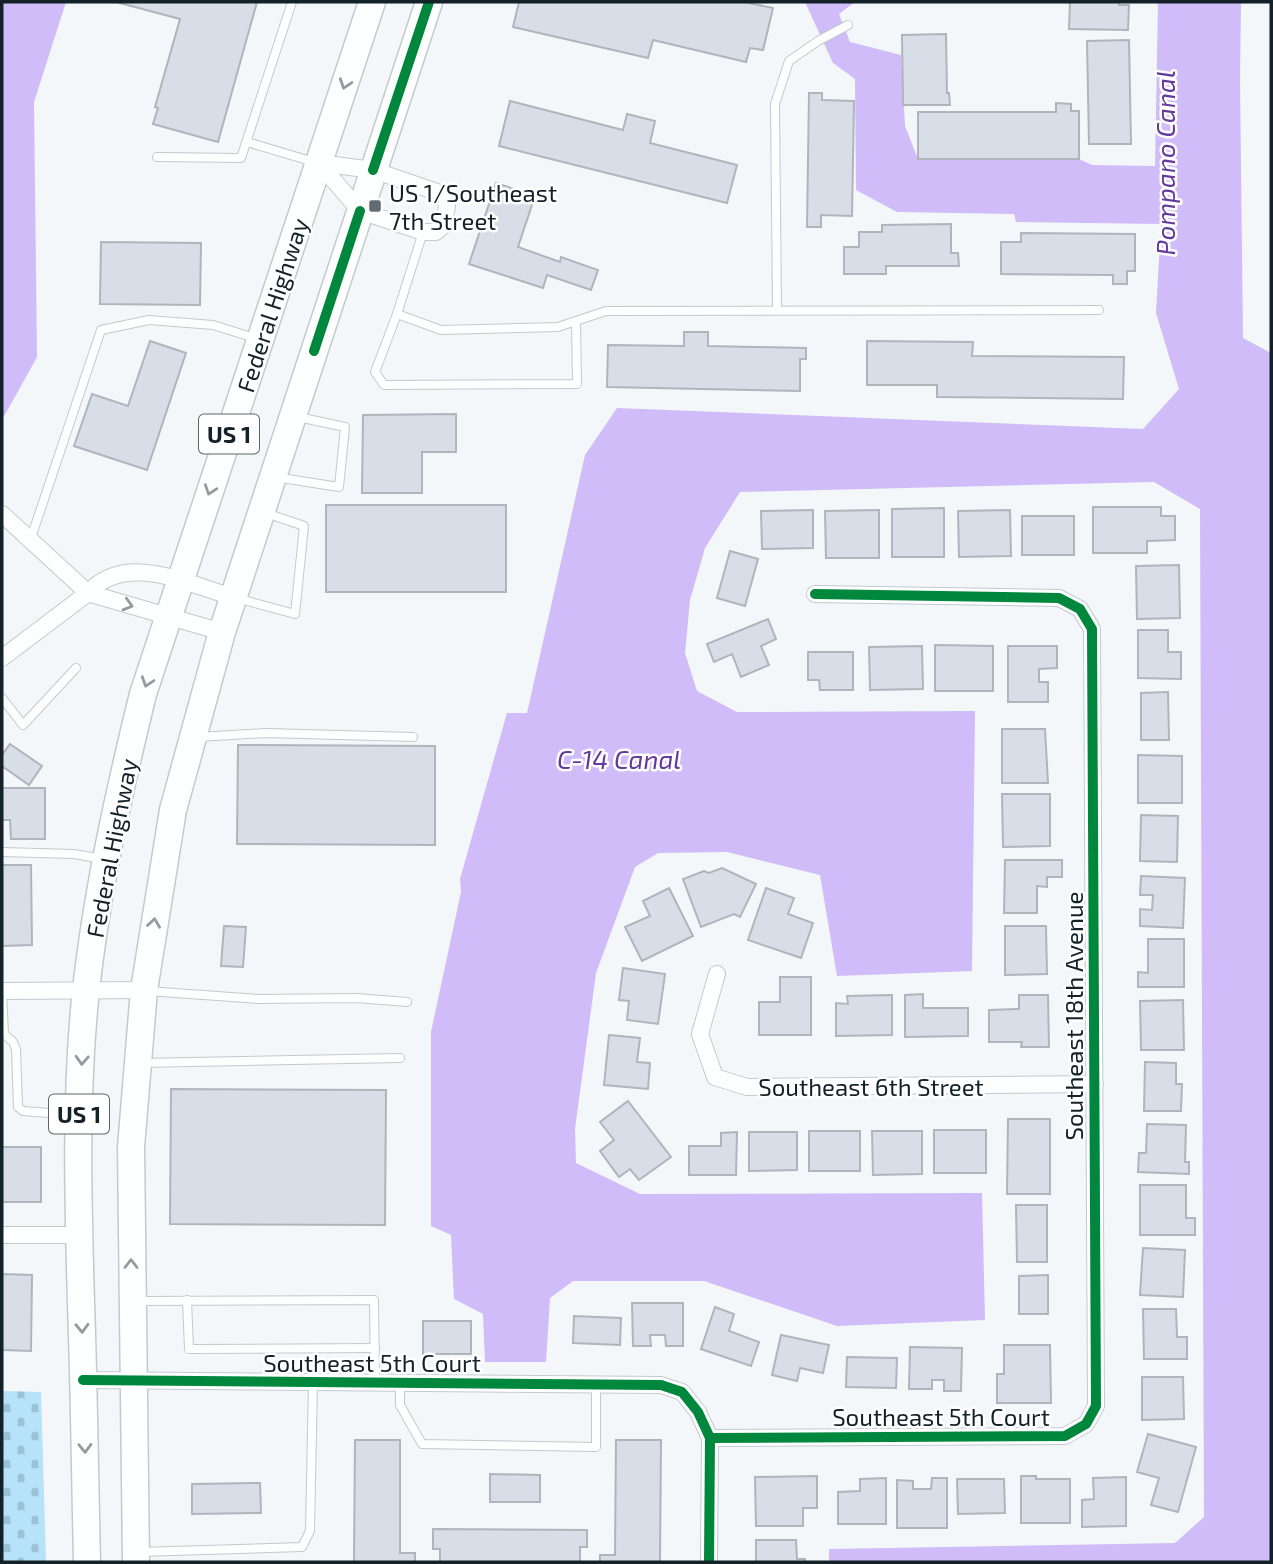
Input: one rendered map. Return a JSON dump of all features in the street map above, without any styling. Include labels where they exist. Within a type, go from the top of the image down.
[{"type":"main road","name":"Federal Highway","points":[[87,1562],[79,1236],[79,1115],[85,992],[115,807],[143,694],[179,581],[372,2]]},
{"type":"main road","name":"US 1","points":[[136,1557],[131,1147],[144,990],[173,810],[233,597],[429,2]]},
{"type":"street","points":[[319,163],[373,170],[437,192],[446,201],[443,226],[436,232],[423,232],[360,211],[319,163]]},
{"type":"street","points":[[2,514],[88,593],[222,632]]},
{"type":"street","points":[[2,658],[106,577],[141,571],[233,597]]},
{"type":"street","name":"Southeast 18th Avenue","points":[[815,594],[1059,598],[1080,609],[1092,629],[1097,1406],[1086,1424]]},
{"type":"street","name":"Southeast 6th Street","points":[[717,974],[700,1034],[715,1077],[747,1087],[1095,1084]]},
{"type":"street","points":[[2,991],[144,990]]},
{"type":"street","points":[[2,1236],[79,1236]]},
{"type":"street","name":"Southeast 5th Court","points":[[83,1380],[662,1385],[682,1392],[698,1412],[710,1438],[1065,1436],[1086,1424]]},
{"type":"street","points":[[709,1562],[710,1438]]},
{"type":"lane","points":[[157,158],[241,158],[292,2]]},
{"type":"lane","points":[[777,310],[775,104],[789,61],[848,25]]},
{"type":"lane","points":[[247,142],[319,163]]},
{"type":"lane","points":[[423,232],[375,372],[384,384],[577,384],[576,321]]},
{"type":"lane","points":[[397,314],[441,330],[558,327],[606,310],[1099,310]]},
{"type":"lane","points":[[30,541],[101,330],[149,320],[213,325],[260,340]]},
{"type":"lane","points":[[272,477],[340,487],[345,428],[292,416]]},
{"type":"lane","points":[[233,597],[295,614],[304,526],[261,511]]},
{"type":"lane","points":[[2,698],[23,725],[76,668]]},
{"type":"lane","points":[[192,738],[266,733],[413,737]]},
{"type":"lane","points":[[2,852],[74,853],[106,860]]},
{"type":"lane","points":[[144,990],[258,999],[356,998],[407,1002]]},
{"type":"lane","points":[[2,991],[4,1034],[16,1049],[18,1107],[23,1111],[79,1115]]},
{"type":"lane","points":[[137,1063],[400,1058]]},
{"type":"lane","points":[[187,1300],[189,1349],[375,1348]]},
{"type":"lane","points":[[131,1301],[374,1300],[375,1383]]},
{"type":"lane","points":[[136,1557],[302,1547],[310,1531],[313,1382]]},
{"type":"lane","points":[[400,1383],[400,1405],[422,1444],[596,1447],[596,1384]]},
{"type":"green space","points":[[2,1391],[41,1392],[46,1562],[2,1562]]},
{"type":"water","points":[[2,2],[66,2],[34,102],[37,357],[2,420]]},
{"type":"water","name":"C-14 Canal","points":[[805,2],[855,2],[839,14],[850,42],[901,55],[905,126],[918,159],[1079,159],[1092,165],[1155,166],[1158,2],[1241,2],[1243,338],[1271,353],[1271,1562],[829,1562],[829,1549],[1175,1543],[1204,1517],[1200,509],[1154,482],[740,492],[705,548],[690,600],[685,653],[697,691],[737,712],[975,711],[972,971],[837,976],[820,875],[727,852],[658,853],[635,867],[596,973],[575,1129],[576,1163],[640,1194],[982,1193],[985,1320],[837,1326],[704,1281],[573,1281],[550,1298],[546,1362],[485,1362],[483,1314],[454,1299],[451,1235],[431,1226],[431,1032],[461,892],[460,879],[507,713],[527,713],[585,455],[617,408],[1143,429],[1179,389],[1156,313],[1161,224],[1016,222],[1014,214],[897,212],[856,190],[855,79],[833,63]]},
{"type":"building","points":[[116,2],[257,2],[218,142],[153,124],[158,108],[155,107],[180,19]]},
{"type":"building","points":[[519,2],[744,2],[773,8],[763,50],[750,48],[746,62],[653,40],[648,58],[513,27]]},
{"type":"building","points":[[1070,2],[1119,2],[1119,5],[1129,5],[1128,30],[1069,29]]},
{"type":"building","points":[[946,34],[947,93],[950,105],[903,105],[902,35]]},
{"type":"building","points":[[1129,40],[1131,144],[1089,144],[1087,41]]},
{"type":"building","points":[[809,93],[822,93],[822,100],[854,101],[852,216],[821,215],[821,227],[807,227]]},
{"type":"building","points":[[510,101],[623,130],[627,114],[655,121],[650,143],[737,165],[727,203],[499,146]]},
{"type":"building","points":[[1056,103],[1071,104],[1071,111],[1079,111],[1079,159],[918,159],[918,112],[1056,112]]},
{"type":"building","points":[[496,183],[535,196],[518,247],[560,262],[561,257],[598,270],[591,290],[547,275],[543,288],[469,264]]},
{"type":"building","points":[[951,224],[951,253],[958,253],[959,266],[886,266],[886,274],[844,274],[844,247],[859,247],[859,232],[882,232],[882,225]]},
{"type":"building","points":[[1021,233],[1135,234],[1135,271],[1127,271],[1127,284],[1113,284],[1113,275],[1001,274],[1001,242],[1021,242]]},
{"type":"building","points":[[101,242],[201,243],[200,305],[100,304]]},
{"type":"building","points":[[684,332],[708,332],[708,346],[806,348],[806,359],[800,359],[800,391],[607,387],[608,345],[684,346]]},
{"type":"building","points":[[150,341],[186,353],[147,470],[74,446],[92,394],[128,406]]},
{"type":"building","points":[[867,341],[973,342],[972,356],[1124,357],[1123,399],[937,397],[937,385],[867,385]]},
{"type":"building","points":[[456,414],[456,452],[422,452],[422,493],[362,493],[363,415]]},
{"type":"building","points":[[326,505],[506,505],[506,592],[326,592]]},
{"type":"building","points":[[1093,507],[1161,507],[1161,516],[1175,516],[1175,540],[1147,541],[1147,553],[1093,553]]},
{"type":"building","points":[[944,508],[944,557],[892,557],[892,509]]},
{"type":"building","points":[[813,510],[813,548],[762,549],[761,511]]},
{"type":"building","points":[[879,510],[879,558],[826,558],[825,511]]},
{"type":"building","points":[[1010,510],[1011,556],[959,557],[958,511]]},
{"type":"building","points":[[1022,516],[1074,516],[1074,555],[1022,555]]},
{"type":"building","points":[[730,551],[758,559],[745,606],[717,598]]},
{"type":"building","points":[[1179,565],[1180,618],[1137,619],[1136,566]]},
{"type":"building","points":[[768,619],[776,639],[761,646],[769,665],[741,677],[732,654],[714,662],[707,644]]},
{"type":"building","points":[[1138,630],[1168,630],[1168,652],[1181,652],[1181,679],[1138,678]]},
{"type":"building","points":[[935,645],[993,646],[993,691],[935,691]]},
{"type":"building","points":[[922,646],[923,689],[870,690],[869,647]]},
{"type":"building","points":[[1008,646],[1057,646],[1057,668],[1039,669],[1039,682],[1048,682],[1048,702],[1008,702]]},
{"type":"building","points":[[808,652],[853,652],[853,690],[820,690],[819,680],[808,680]]},
{"type":"building","points":[[1168,692],[1169,740],[1141,740],[1141,693]]},
{"type":"building","points":[[1002,729],[1045,729],[1048,783],[1002,783]]},
{"type":"building","points":[[10,744],[42,766],[29,785],[2,766],[2,755]]},
{"type":"building","points":[[238,745],[435,746],[435,845],[237,844]]},
{"type":"building","points":[[1138,755],[1182,756],[1182,803],[1138,803]]},
{"type":"building","points":[[2,788],[45,788],[45,839],[11,839],[10,820],[2,820]]},
{"type":"building","points":[[1002,794],[1050,794],[1050,846],[1003,847]]},
{"type":"building","points":[[1141,815],[1178,816],[1177,862],[1140,861]]},
{"type":"building","points":[[1005,860],[1062,860],[1062,877],[1047,877],[1047,887],[1037,886],[1037,913],[1004,913]]},
{"type":"building","points":[[2,865],[31,865],[32,945],[2,946]]},
{"type":"building","points":[[722,868],[756,884],[740,917],[734,914],[701,927],[683,879]]},
{"type":"building","points":[[1141,876],[1185,878],[1183,928],[1140,926],[1140,909],[1152,910],[1153,895],[1140,895]]},
{"type":"building","points":[[669,888],[693,936],[642,961],[625,927],[650,916],[643,901]]},
{"type":"building","points":[[766,888],[794,898],[788,914],[813,923],[801,958],[748,940]]},
{"type":"building","points":[[224,926],[246,927],[243,967],[221,966]]},
{"type":"building","points":[[1005,926],[1046,926],[1047,974],[1005,975]]},
{"type":"building","points":[[1148,939],[1184,939],[1184,987],[1138,987],[1138,972],[1148,973]]},
{"type":"building","points":[[623,968],[665,974],[658,1024],[627,1020],[629,1001],[619,1000]]},
{"type":"building","points":[[780,977],[811,977],[811,1035],[759,1035],[759,1002],[780,1002]]},
{"type":"building","points":[[923,994],[923,1008],[968,1008],[968,1036],[905,1037],[905,995]]},
{"type":"building","points":[[892,995],[892,1035],[836,1036],[836,1003],[848,1004],[847,996]]},
{"type":"building","points":[[1019,995],[1048,995],[1049,1047],[1021,1047],[1022,1042],[989,1042],[989,1010],[1019,1009]]},
{"type":"building","points":[[1183,1000],[1184,1050],[1141,1050],[1140,1001]]},
{"type":"building","points":[[609,1035],[640,1038],[637,1062],[650,1063],[648,1089],[604,1085]]},
{"type":"building","points":[[1145,1062],[1176,1063],[1176,1084],[1182,1084],[1181,1111],[1144,1111]]},
{"type":"building","points":[[171,1089],[386,1090],[385,1225],[170,1224]]},
{"type":"building","points":[[628,1101],[671,1157],[639,1180],[630,1169],[619,1177],[600,1151],[614,1140],[600,1122]]},
{"type":"building","points":[[1008,1119],[1050,1119],[1050,1194],[1007,1194]]},
{"type":"building","points":[[1147,1124],[1186,1125],[1185,1162],[1189,1162],[1189,1174],[1138,1172],[1139,1153],[1146,1153]]},
{"type":"building","points":[[934,1130],[986,1130],[986,1173],[934,1173]]},
{"type":"building","points":[[809,1131],[860,1131],[860,1171],[809,1171]]},
{"type":"building","points":[[872,1131],[922,1131],[922,1174],[873,1175]]},
{"type":"building","points":[[737,1132],[736,1175],[689,1175],[689,1146],[721,1146],[721,1133]]},
{"type":"building","points":[[749,1132],[797,1132],[797,1170],[749,1171]]},
{"type":"building","points":[[2,1147],[41,1147],[41,1202],[2,1202]]},
{"type":"building","points":[[1140,1185],[1186,1185],[1186,1218],[1195,1218],[1195,1235],[1140,1235]]},
{"type":"building","points":[[1016,1205],[1047,1205],[1047,1262],[1017,1262]]},
{"type":"building","points":[[1143,1248],[1185,1250],[1183,1297],[1140,1295]]},
{"type":"building","points":[[2,1274],[32,1275],[31,1351],[2,1350]]},
{"type":"building","points":[[1048,1275],[1048,1314],[1019,1314],[1019,1276]]},
{"type":"building","points":[[632,1303],[683,1303],[683,1346],[666,1346],[665,1335],[650,1335],[651,1346],[633,1346]]},
{"type":"building","points":[[715,1307],[734,1314],[729,1331],[759,1342],[751,1366],[701,1349]]},
{"type":"building","points":[[1143,1309],[1176,1309],[1177,1337],[1187,1337],[1187,1359],[1144,1359]]},
{"type":"building","points":[[574,1316],[621,1318],[620,1345],[573,1343]]},
{"type":"building","points":[[423,1321],[471,1321],[471,1354],[423,1354]]},
{"type":"building","points":[[781,1335],[829,1345],[823,1373],[800,1368],[797,1381],[772,1375]]},
{"type":"building","points":[[1004,1345],[1050,1345],[1051,1403],[997,1403],[997,1374],[1004,1374]]},
{"type":"building","points":[[910,1347],[962,1348],[961,1391],[944,1391],[944,1380],[932,1380],[932,1389],[909,1389]]},
{"type":"building","points":[[847,1357],[897,1358],[896,1388],[846,1387]]},
{"type":"building","points":[[1142,1377],[1183,1377],[1184,1419],[1142,1420]]},
{"type":"building","points":[[1148,1434],[1196,1447],[1178,1512],[1151,1505],[1159,1478],[1137,1472]]},
{"type":"building","points":[[355,1440],[400,1440],[400,1553],[415,1553],[415,1562],[354,1562]]},
{"type":"building","points":[[616,1440],[661,1440],[660,1562],[600,1562],[600,1555],[615,1555]]},
{"type":"building","points":[[490,1474],[540,1475],[540,1502],[490,1502]]},
{"type":"building","points":[[817,1476],[817,1508],[803,1508],[803,1526],[756,1526],[755,1477]]},
{"type":"building","points":[[1021,1476],[1070,1479],[1070,1523],[1021,1523]]},
{"type":"building","points":[[1126,1477],[1126,1526],[1082,1527],[1082,1500],[1094,1499],[1093,1478]]},
{"type":"building","points":[[886,1478],[886,1524],[838,1524],[838,1492],[860,1491],[860,1479]]},
{"type":"building","points":[[932,1478],[947,1478],[947,1528],[897,1528],[897,1480],[913,1481],[913,1489],[931,1489]]},
{"type":"building","points":[[957,1479],[1004,1479],[1005,1513],[958,1514]]},
{"type":"building","points":[[260,1483],[261,1513],[192,1514],[192,1484]]},
{"type":"building","points":[[433,1529],[587,1530],[587,1547],[580,1547],[580,1562],[440,1562],[440,1549],[433,1549]]},
{"type":"building","points":[[756,1540],[796,1540],[797,1559],[805,1559],[805,1562],[756,1562]]},
{"type":"cycle path","points":[[373,170],[429,2]]},
{"type":"cycle path","points":[[314,351],[360,211]]},
{"type":"cycle path","points":[[710,1438],[1065,1436],[1086,1424],[1096,1406],[1092,629],[1080,609],[1059,598],[815,594]]},
{"type":"cycle path","points":[[83,1380],[661,1385],[682,1392],[698,1412],[710,1438],[709,1562]]},
{"type":"place","name":"US 1/Southeast 7th Street","points":[[375,206]]},
{"type":"water label","name":"Pompano Canal","points":[[1164,163]]}]
